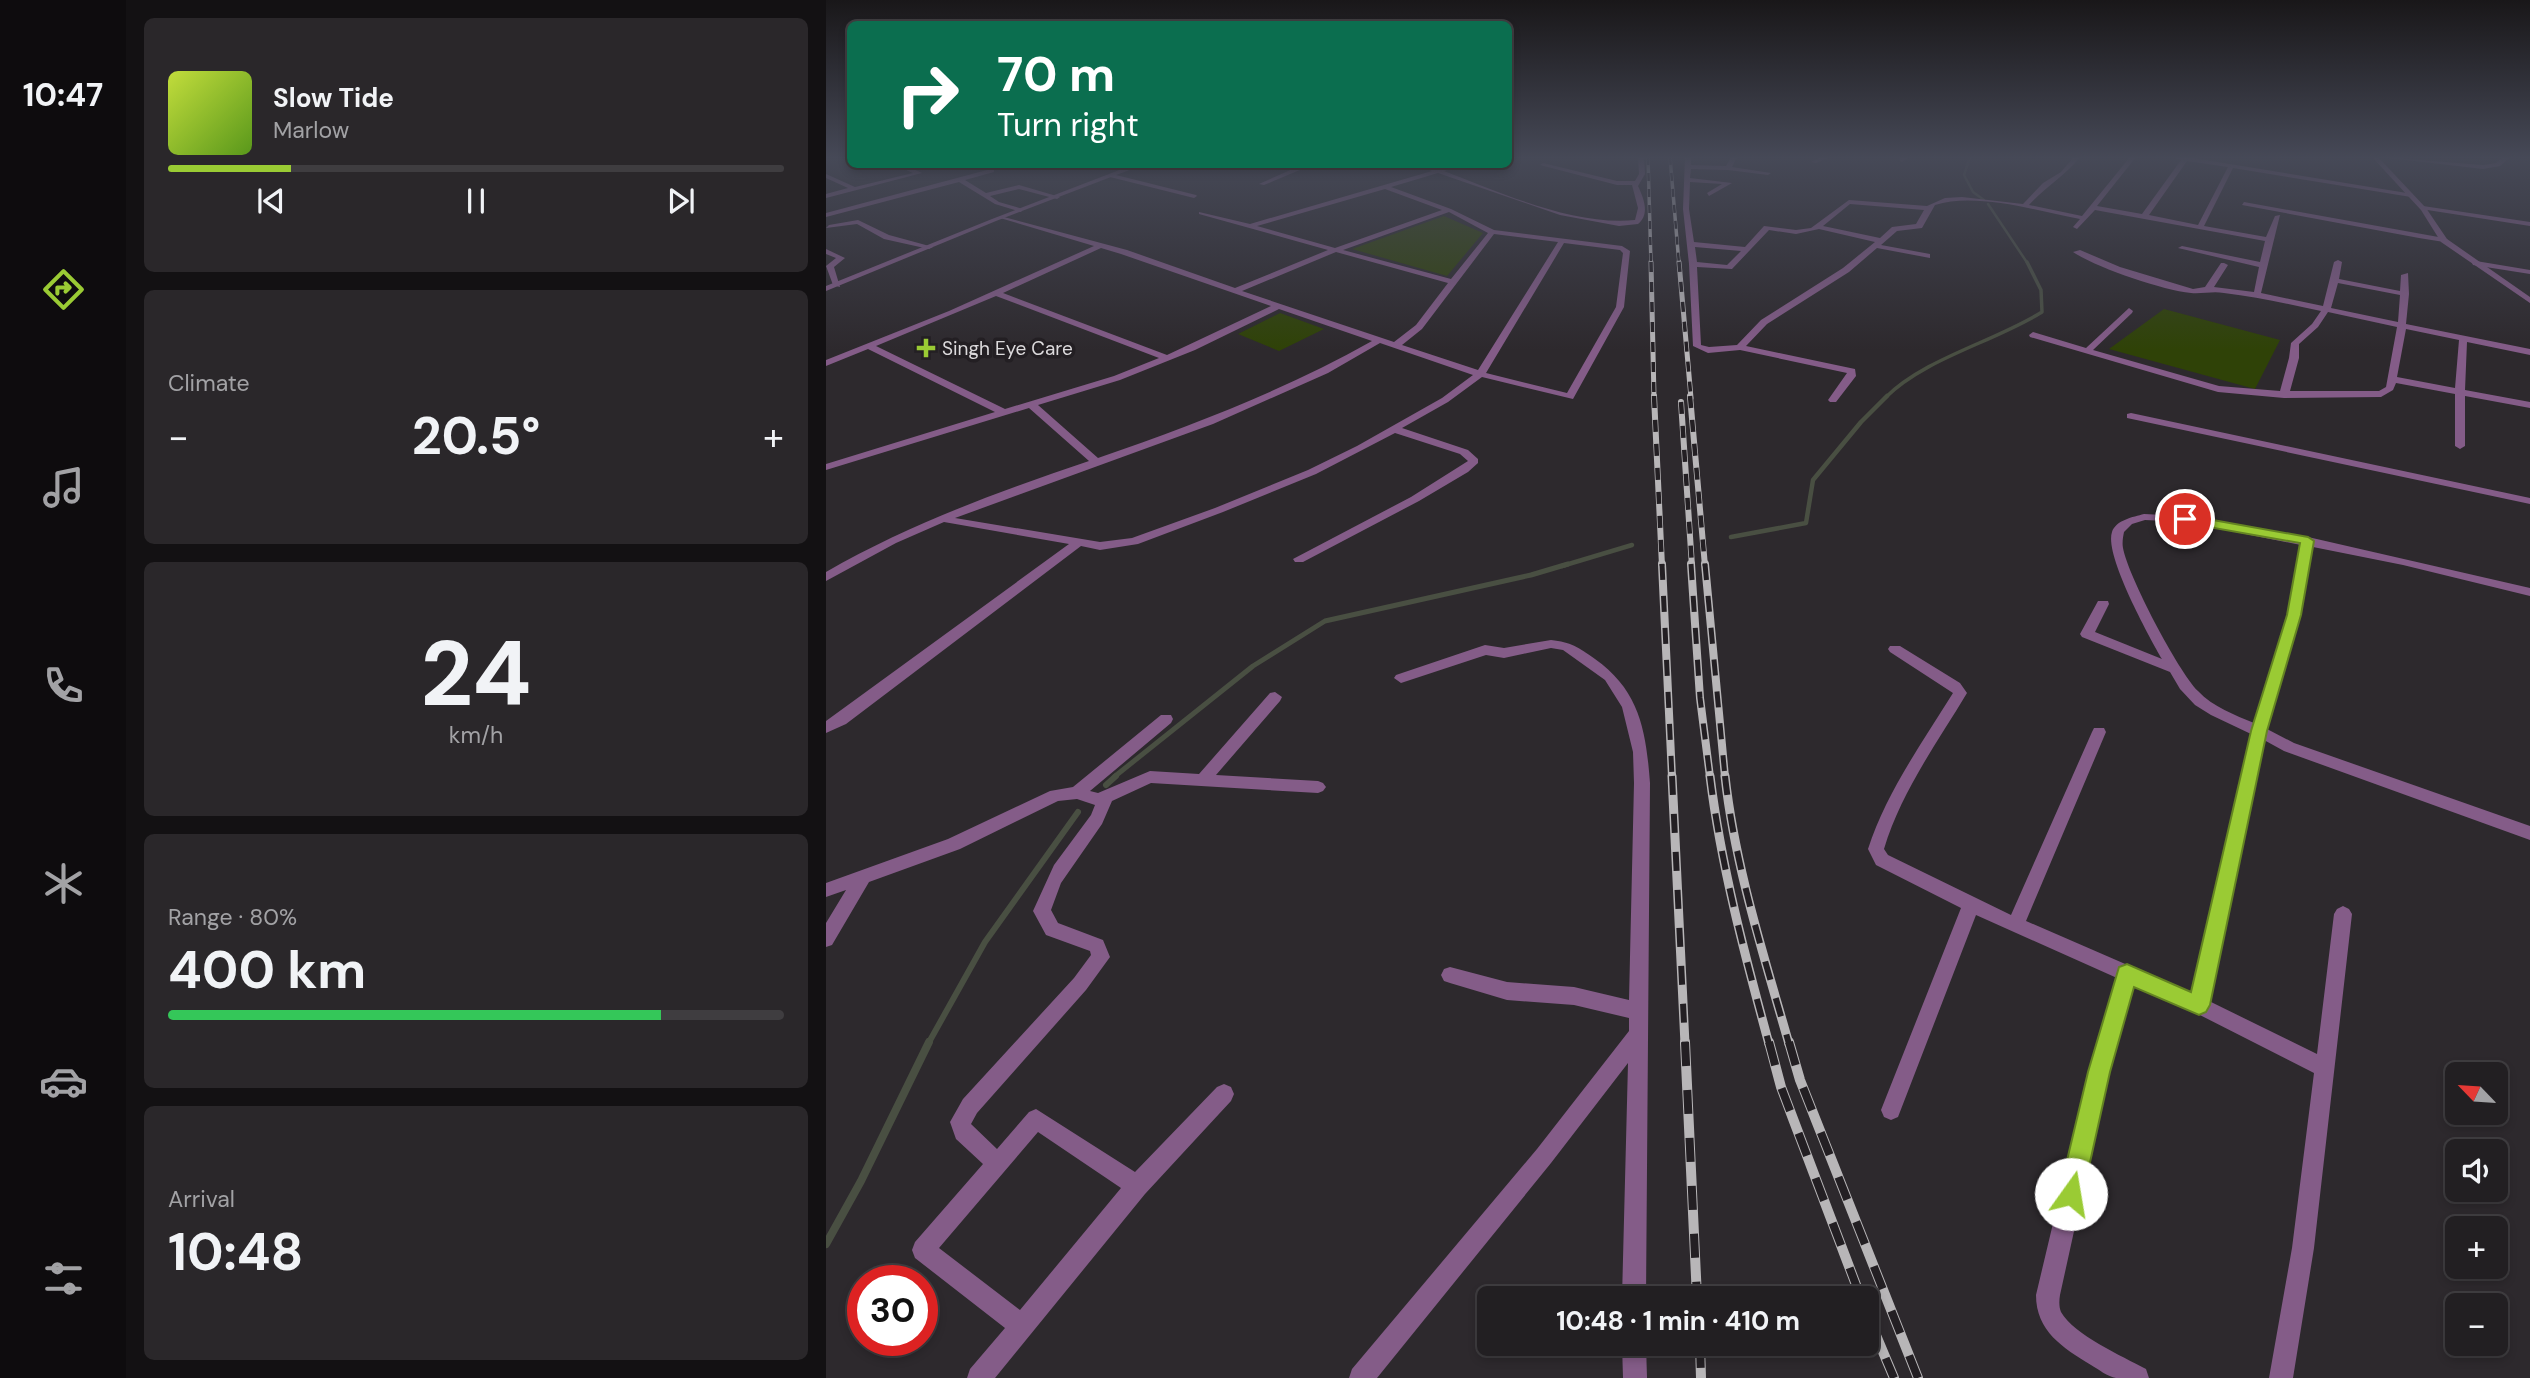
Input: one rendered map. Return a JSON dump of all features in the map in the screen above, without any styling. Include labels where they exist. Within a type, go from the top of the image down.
[{"type":"street","points":[[826,289],[992,221]]},
{"type":"street","points":[[1017,221],[1124,252],[1480,374],[1570,397],[1620,307],[1627,253],[1622,248],[1492,232],[1471,221]]},
{"type":"street","points":[[1237,221],[1452,282]]},
{"type":"street","points":[[1253,225],[1265,221]]},
{"type":"street","points":[[1235,291],[1335,250],[1417,221]]},
{"type":"street","points":[[1602,221],[1622,224],[1634,221]]},
{"type":"street","points":[[1689,221],[1698,348],[1720,350],[1740,347],[1853,371],[1833,400]]},
{"type":"street","points":[[1819,227],[1826,221]]},
{"type":"street","points":[[1740,347],[1765,322],[1840,274],[1897,228],[1914,228],[1922,221]]},
{"type":"street","points":[[2077,227],[2081,221]]},
{"type":"street","points":[[2166,221],[2269,240]]},
{"type":"street","points":[[2200,228],[2203,221]]},
{"type":"street","points":[[2257,295],[2269,240],[2276,221]]},
{"type":"street","points":[[2338,221],[2361,228],[2444,240]]},
{"type":"street","points":[[2432,221],[2444,240],[2530,301]]},
{"type":"street","points":[[2512,221],[2530,224]]},
{"type":"street","points":[[827,227],[858,222],[887,237],[929,247]]},
{"type":"street","points":[[1693,264],[1729,267],[1769,227],[1796,232],[1819,227],[1927,256]]},
{"type":"street","points":[[1903,251],[1912,241],[1914,228]]},
{"type":"street","points":[[1396,345],[1419,327],[1492,232]]},
{"type":"street","points":[[943,519],[1100,546],[1134,541],[1312,472],[1397,430],[1480,374],[1562,241]]},
{"type":"street","points":[[1690,244],[1746,249]]},
{"type":"street","points":[[826,363],[996,293],[1101,245]]},
{"type":"street","points":[[2182,248],[2263,265]]},
{"type":"street","points":[[826,251],[841,258],[830,266],[837,285]]},
{"type":"street","points":[[2077,252],[2151,281],[2193,291],[2209,288],[2257,295],[2530,352]]},
{"type":"street","points":[[2284,395],[2294,358],[2295,342],[2320,321],[2327,309],[2338,262]]},
{"type":"street","points":[[2476,263],[2530,272]]},
{"type":"street","points":[[2209,288],[2224,265]]},
{"type":"street","points":[[2033,335],[2218,389],[2284,395],[2381,394],[2390,388],[2392,379],[2402,325],[2404,275]]},
{"type":"street","points":[[2334,280],[2405,294]]},
{"type":"street","points":[[996,293],[1167,358]]},
{"type":"street","points":[[828,464],[1005,414],[1167,358],[1278,306]]},
{"type":"street","points":[[2087,351],[2129,311]]},
{"type":"street","points":[[2460,446],[2463,339]]},
{"type":"street","points":[[826,578],[914,530],[1096,462],[1214,422],[1353,356],[1380,340]]},
{"type":"street","points":[[870,347],[1005,414]]},
{"type":"street","points":[[2392,379],[2530,405]]},
{"type":"street","points":[[1032,405],[1096,462]]},
{"type":"street","points":[[2132,416],[2530,501]]},
{"type":"street","points":[[1300,559],[1415,499],[1464,470],[1474,461],[1464,452],[1397,430]]},
{"type":"street","points":[[2530,593],[2469,576],[2308,541],[2165,517],[2144,517],[2127,522],[2118,531],[2119,554],[2175,669],[2191,694],[2204,704],[2289,747],[2530,833]]},
{"type":"street","points":[[2199,1005],[2259,731],[2294,615],[2308,541]]},
{"type":"street","points":[[826,728],[841,720],[1079,542]]},
{"type":"street","points":[[2103,604],[2087,634],[2175,669]]},
{"type":"street","points":[[1401,678],[1485,650],[1509,653],[1557,644],[1573,649],[1600,668],[1622,692],[1635,727],[1642,783],[1634,1286]]},
{"type":"street","points":[[1895,649],[1955,686],[1960,693],[1884,823],[1877,840],[1877,854],[1890,866],[1971,905],[2199,1005],[2324,1068]]},
{"type":"street","points":[[1203,780],[1275,697]]},
{"type":"street","points":[[1077,793],[1166,719]]},
{"type":"street","points":[[2016,924],[2099,732]]},
{"type":"street","points":[[826,890],[954,844],[1056,795],[1077,793],[1102,798],[1150,777],[1318,787]]},
{"type":"street","points":[[997,1163],[963,1132],[960,1122],[970,1106],[1080,985],[1101,957],[1097,946],[1052,929],[1042,911],[1046,895],[1056,877],[1104,806],[1102,798]]},
{"type":"street","points":[[826,939],[862,878]]},
{"type":"street","points":[[1891,1110],[1971,905]]},
{"type":"street","points":[[2281,1378],[2303,1248],[2343,914]]},
{"type":"street","points":[[2127,974],[2099,1072],[2048,1296],[2048,1308],[2057,1325],[2072,1338],[2137,1378]]},
{"type":"street","points":[[1450,975],[1507,991],[1574,996],[1639,1011]]},
{"type":"street","points":[[1361,1378],[1545,1156],[1638,1034]]},
{"type":"street","points":[[979,1378],[1137,1186],[1224,1094]]},
{"type":"street","points":[[1022,1326],[923,1250],[1036,1119],[1137,1186]]},
{"type":"street","points":[[1634,1356],[1635,1378]]},
{"type":"green space","points":[[1429,221],[1456,221],[1483,233],[1447,276],[1352,249]]},
{"type":"green space","points":[[2164,309],[2280,340],[2255,389],[2109,349]]},
{"type":"green space","points":[[1280,313],[1324,329],[1279,351],[1238,334]]},
{"type":"waterway","points":[[2000,221],[2028,264]]},
{"type":"waterway","points":[[1885,398],[1901,384],[1940,361],[2042,312],[2041,290],[2028,264]]},
{"type":"waterway","points":[[1731,537],[1806,523],[1813,480],[1861,422],[1885,398]]},
{"type":"waterway","points":[[1562,566],[1632,545]]},
{"type":"waterway","points":[[1114,777],[1253,666],[1325,621],[1531,575],[1568,564]]},
{"type":"waterway","points":[[1106,785],[1116,776]]},
{"type":"waterway","points":[[928,1044],[985,942],[1078,812]]},
{"type":"waterway","points":[[826,1244],[861,1181],[928,1044]]},
{"type":"railway","points":[[1650,221],[1651,264]]},
{"type":"railway","points":[[1675,221],[1679,264]]},
{"type":"railway","points":[[1651,262],[1654,398]]},
{"type":"railway","points":[[1679,262],[1691,398]]},
{"type":"railway","points":[[1654,396],[1662,566]]},
{"type":"railway","points":[[1690,396],[1705,566]]},
{"type":"railway","points":[[1681,402],[1692,566]]},
{"type":"railway","points":[[1662,564],[1672,777]]},
{"type":"railway","points":[[1691,564],[1700,698],[1710,777]]},
{"type":"railway","points":[[1705,564],[1725,777]]},
{"type":"railway","points":[[1672,776],[1685,1044]]},
{"type":"railway","points":[[1710,776],[1727,877],[1769,1044]]},
{"type":"railway","points":[[1725,776],[1743,878],[1789,1044]]},
{"type":"railway","points":[[1685,1042],[1696,1286]]},
{"type":"railway","points":[[1769,1042],[1781,1087],[1856,1286]]},
{"type":"railway","points":[[1789,1042],[1800,1080],[1918,1378]]},
{"type":"railway","points":[[1879,1342],[1894,1378]]},
{"type":"railway","points":[[1700,1356],[1701,1378]]},
{"type":"place","name":"Singh Eye Care","points":[[926,348]]},
{"type":"route","points":[[2071,1194],[2099,1072],[2127,974],[2199,1005],[2259,731],[2294,615],[2308,541],[2185,519]]}]
